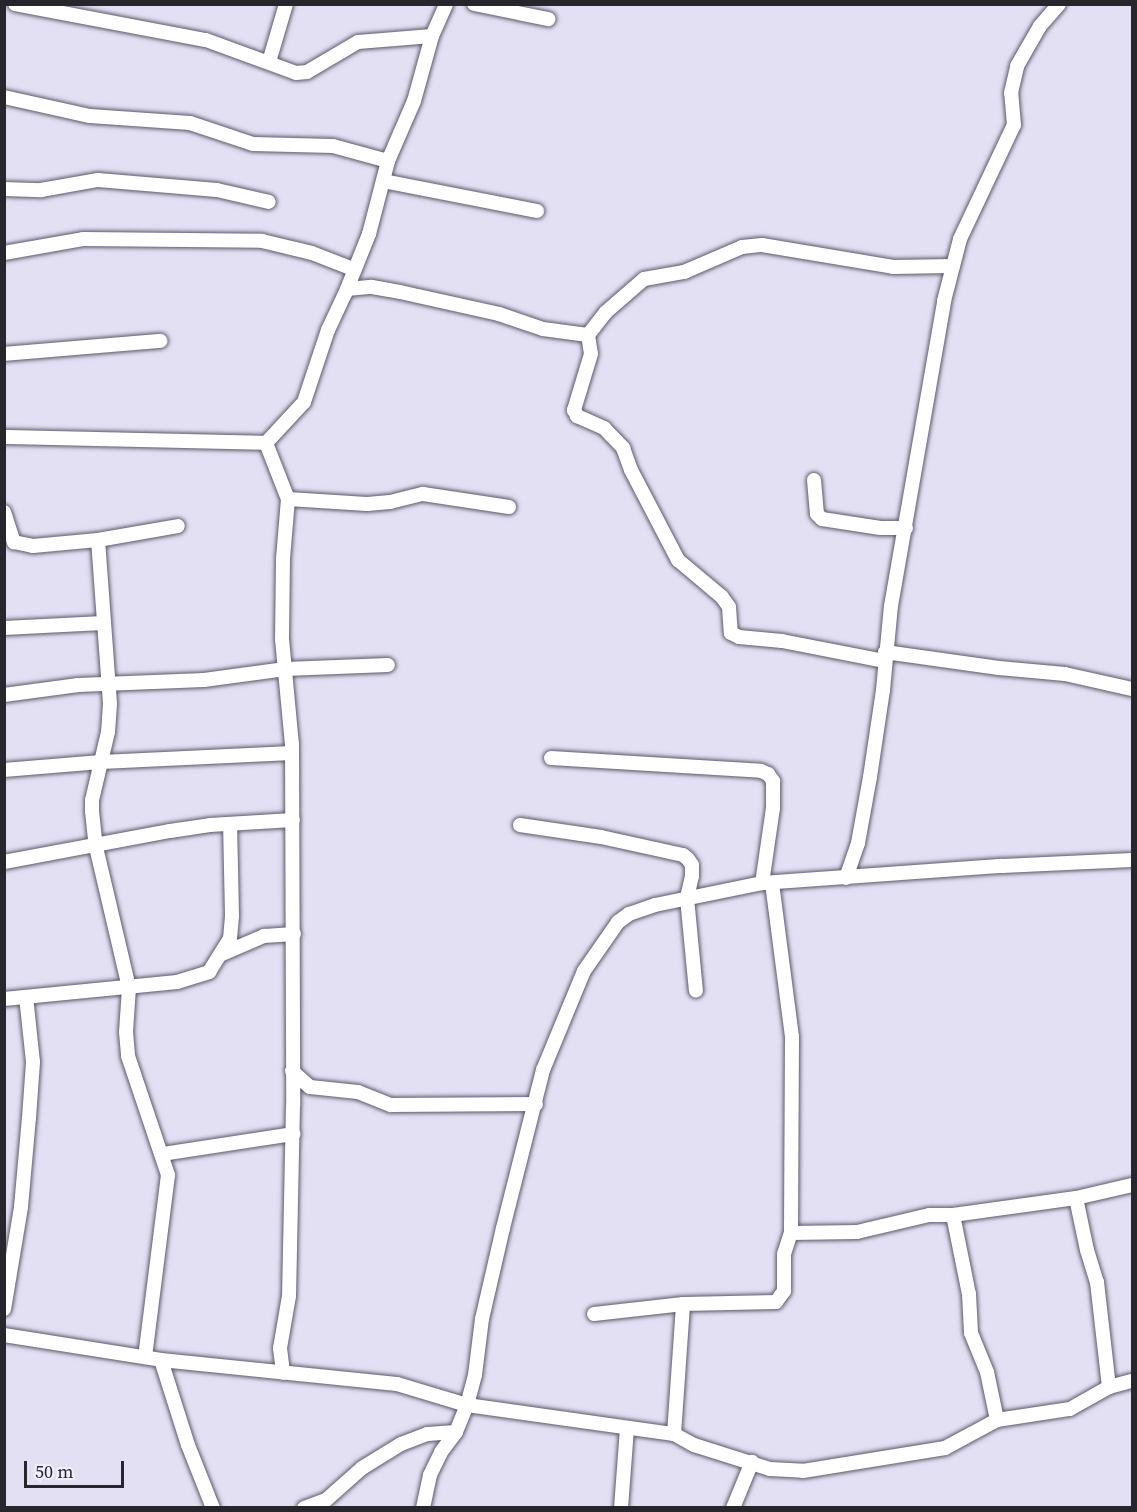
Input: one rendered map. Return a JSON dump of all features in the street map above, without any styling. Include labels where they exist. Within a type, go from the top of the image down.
[{"type":"street","points":[[15,4],[206,40],[301,74],[358,42],[432,36]]},
{"type":"street","points":[[269,62],[285,4]]},
{"type":"street","points":[[4,436],[267,443],[304,402],[328,330],[369,234],[388,160],[414,101],[432,36],[446,4]]},
{"type":"street","points":[[474,4],[548,19]]},
{"type":"street","points":[[846,878],[858,843],[868,788],[883,690],[885,656],[944,301],[953,266],[972,211],[991,169],[1011,136],[1014,109],[1011,93],[1017,66],[1041,26],[1059,4]]},
{"type":"street","points":[[4,97],[90,116],[190,123],[253,144],[333,146],[388,160]]},
{"type":"street","points":[[4,189],[41,190],[98,180],[217,190],[269,202]]},
{"type":"street","points":[[383,181],[537,211]]},
{"type":"street","points":[[4,253],[83,239],[262,240],[312,253],[354,269]]},
{"type":"street","points":[[953,266],[893,267],[762,245],[742,247],[684,272],[644,279],[606,312],[588,335],[591,354],[574,410],[577,416],[604,428],[623,448],[631,470],[678,560],[722,597],[729,607],[731,633],[739,637],[885,656],[1065,674],[1132,689]]},
{"type":"street","points":[[347,289],[372,287],[400,291],[499,314],[543,328],[588,335]]},
{"type":"street","points":[[4,354],[160,341]]},
{"type":"street","points":[[267,443],[288,499],[283,558],[282,639],[292,753],[293,1134],[289,1296],[280,1348],[283,1373]]},
{"type":"street","points":[[814,480],[817,514],[822,519],[880,528],[906,528]]},
{"type":"street","points":[[288,499],[367,504],[390,502],[423,494],[509,507]]},
{"type":"street","points":[[4,512],[14,542],[47,546],[178,526]]},
{"type":"street","points":[[98,540],[109,684],[108,732],[92,800],[96,847],[129,988],[128,1056],[168,1175],[168,1191],[145,1357]]},
{"type":"street","points":[[4,628],[103,624]]},
{"type":"street","points":[[4,695],[78,685],[204,680],[285,669],[388,665]]},
{"type":"street","points":[[4,770],[101,762],[292,753]]},
{"type":"street","points":[[551,758],[761,771],[768,774],[773,781],[767,883],[792,1037],[791,1233],[784,1254],[784,1291],[776,1302],[683,1304],[594,1314]]},
{"type":"street","points":[[4,862],[96,847],[170,831],[292,820]]},
{"type":"street","points":[[4,999],[191,980],[209,972],[230,939],[232,916],[230,824]]},
{"type":"street","points":[[520,825],[601,837],[683,855],[692,865],[687,898],[696,990]]},
{"type":"street","points":[[423,1508],[430,1475],[441,1452],[456,1432],[467,1405],[475,1375],[482,1319],[543,1070],[579,982],[603,940],[618,922],[629,915],[687,898],[767,883],[1013,865],[1132,860]]},
{"type":"street","points":[[222,954],[264,936],[294,934]]},
{"type":"street","points":[[4,1309],[21,1207],[31,1095],[33,1062],[26,997]]},
{"type":"street","points":[[292,1071],[310,1087],[358,1092],[391,1105],[536,1104]]},
{"type":"street","points":[[293,1106],[310,1087]]},
{"type":"street","points":[[162,1154],[293,1134]]},
{"type":"street","points":[[791,1233],[857,1232],[929,1215],[953,1215],[1076,1198],[1132,1185]]},
{"type":"street","points":[[1076,1198],[1086,1250],[1097,1282],[1108,1387]]},
{"type":"street","points":[[953,1215],[969,1294],[971,1333],[987,1372],[997,1420]]},
{"type":"street","points":[[674,1434],[683,1304]]},
{"type":"street","points":[[4,1335],[161,1360],[397,1384],[467,1405],[627,1430],[674,1434],[694,1445],[770,1469],[803,1471],[945,1448],[997,1420],[1063,1411],[1108,1387],[1132,1381]]},
{"type":"street","points":[[161,1360],[188,1445],[213,1508]]},
{"type":"street","points":[[621,1508],[627,1430]]},
{"type":"street","points":[[304,1508],[326,1500],[362,1468],[400,1444],[427,1434],[456,1432]]},
{"type":"street","points":[[733,1508],[752,1462]]}]
